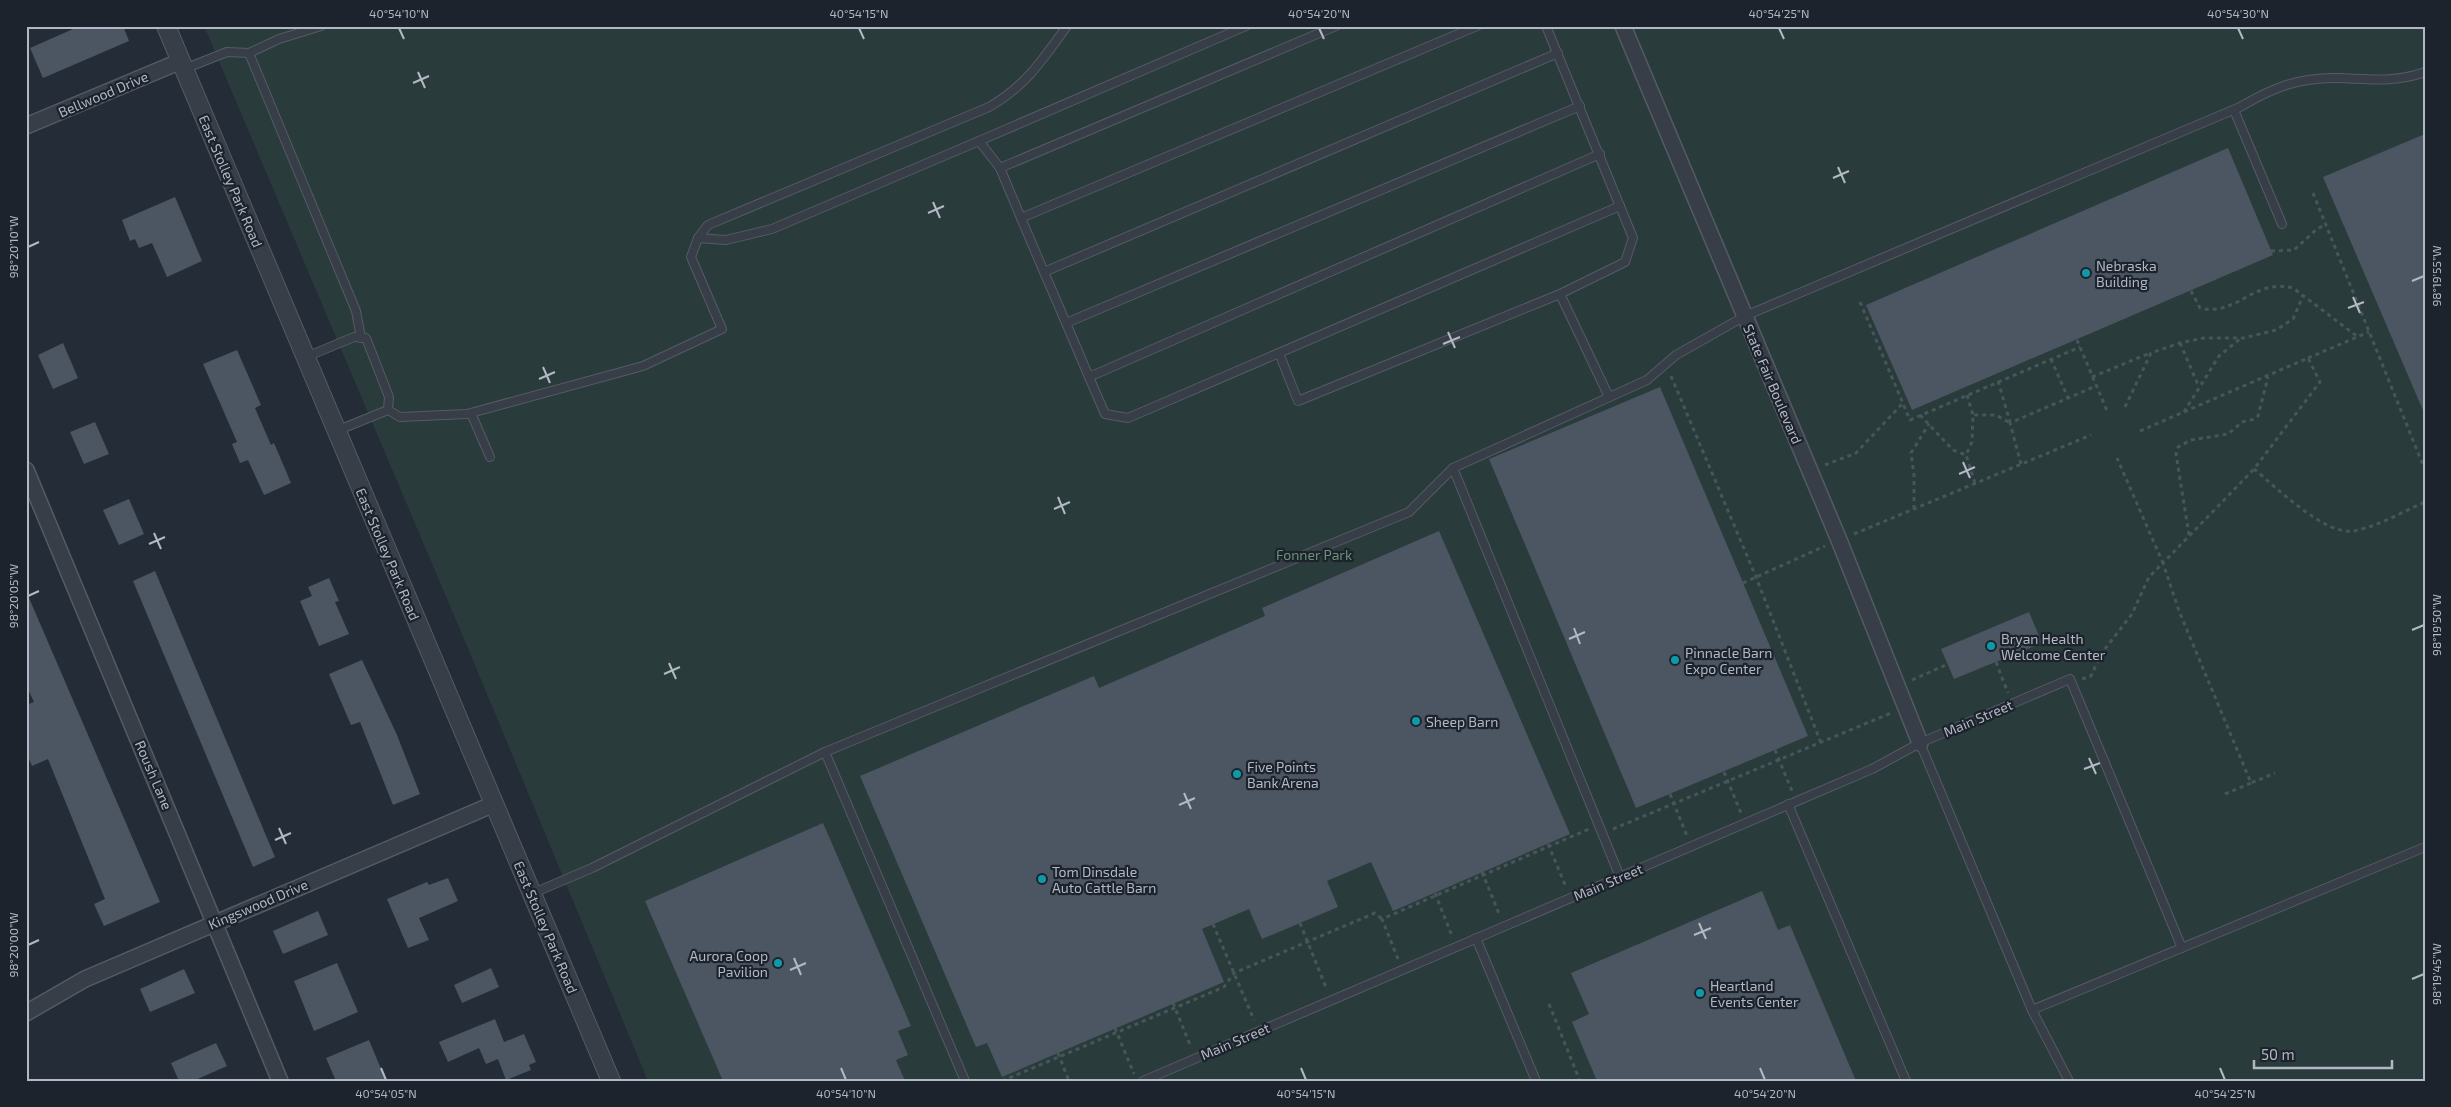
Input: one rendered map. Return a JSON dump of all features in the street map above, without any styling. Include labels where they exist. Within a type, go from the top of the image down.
[{"type":"street","name":"East Stolley Park Road","points":[[166,26],[611,1081]]},
{"type":"street","name":"State Fair Boulevard","points":[[1623,26],[1839,540],[1920,743]]},
{"type":"street","name":"Bellwood Drive","points":[[26,126],[182,65]]},
{"type":"street","name":"Roush Lane","points":[[26,470],[280,1081]]},
{"type":"street","name":"Kingswood Drive","points":[[26,1013],[85,979],[494,804]]},
{"type":"lane","points":[[182,65],[227,52],[250,53],[279,39],[321,26]]},
{"type":"lane","points":[[388,410],[400,417],[471,413],[643,366],[722,329],[691,257],[698,238],[708,224],[989,107],[1010,95],[1032,73],[1068,26]]},
{"type":"lane","points":[[698,238],[726,240],[772,229],[1246,26]]},
{"type":"lane","points":[[1000,168],[1336,26]]},
{"type":"lane","points":[[1021,218],[1477,26]]},
{"type":"lane","points":[[1279,353],[1298,401],[1560,294],[1625,262],[1633,238],[1546,26]]},
{"type":"lane","points":[[250,53],[356,312],[361,338]]},
{"type":"lane","points":[[1044,272],[1558,54]]},
{"type":"lane","points":[[531,894],[592,868],[825,752],[1409,512],[1453,468],[1647,380],[1666,364],[1712,333],[1745,316],[2234,110],[2270,90],[2303,81],[2336,78],[2375,81],[2410,77],[2425,72]]},
{"type":"lane","points":[[1066,323],[1580,106]]},
{"type":"lane","points":[[2234,110],[2282,224]]},
{"type":"lane","points":[[979,141],[1000,168],[1105,414],[1128,418],[1620,206]]},
{"type":"lane","points":[[1089,377],[1600,154]]},
{"type":"lane","points":[[1560,294],[1609,397]]},
{"type":"lane","points":[[305,358],[354,338],[366,338],[389,397],[388,410]]},
{"type":"lane","points":[[336,431],[388,410]]},
{"type":"lane","points":[[471,413],[490,457]]},
{"type":"lane","points":[[1453,468],[1620,877]]},
{"type":"lane","points":[[2071,682],[2182,948]]},
{"type":"lane","name":"Main Street","points":[[1142,1081],[1872,769],[1920,743],[2012,703],[2071,682]]},
{"type":"lane","points":[[1920,743],[2032,1010],[2069,1081]]},
{"type":"lane","points":[[825,752],[965,1081]]},
{"type":"lane","points":[[1792,802],[1906,1081]]},
{"type":"lane","points":[[2032,1010],[2425,847]]},
{"type":"lane","points":[[1476,938],[1536,1081]]},
{"type":"path","points":[[2313,193],[2425,470]]},
{"type":"path","points":[[2271,251],[2294,250],[2317,229],[2326,225]]},
{"type":"path","points":[[2191,291],[2200,308],[2211,311],[2231,307],[2251,293],[2268,286],[2293,288],[2358,337]]},
{"type":"path","points":[[2092,377],[2180,343],[2204,338],[2241,338],[2285,326],[2293,319],[2303,296]]},
{"type":"path","points":[[1860,302],[1910,420],[2080,347]]},
{"type":"path","points":[[2140,431],[2369,332]]},
{"type":"path","points":[[2184,412],[2219,356],[2241,338]]},
{"type":"path","points":[[2077,340],[2108,412]]},
{"type":"path","points":[[2180,343],[2199,387]]},
{"type":"path","points":[[2125,407],[2151,353]]},
{"type":"path","points":[[2071,682],[2091,676],[2100,654],[2132,614],[2149,577],[2254,469],[2320,382],[2308,358]]},
{"type":"path","points":[[2051,359],[2068,398]]},
{"type":"path","points":[[1666,364],[1756,578],[1821,743]]},
{"type":"path","points":[[2189,536],[2176,454],[2178,447],[2191,440],[2228,434],[2242,422],[2255,419],[2258,416],[2268,376]]},
{"type":"path","points":[[1998,381],[2021,464]]},
{"type":"path","points":[[2010,423],[2096,386]]},
{"type":"path","points":[[1967,395],[1973,415],[1972,442],[1966,456],[1975,483]]},
{"type":"path","points":[[1809,471],[1856,453],[1903,403]]},
{"type":"path","points":[[1920,415],[1953,450],[1966,456]]},
{"type":"path","points":[[1973,415],[1996,415],[2010,423]]},
{"type":"path","points":[[1914,509],[1914,475],[1911,453],[1929,424]]},
{"type":"path","points":[[1743,583],[1839,540],[2091,435]]},
{"type":"path","points":[[2117,458],[2163,563],[2179,611],[2251,783]]},
{"type":"path","points":[[2254,469],[2316,518],[2340,530],[2352,531],[2365,527],[2425,502]]},
{"type":"path","points":[[1996,662],[2012,703]]},
{"type":"path","points":[[1897,686],[1948,664]]},
{"type":"path","points":[[1602,834],[1906,707]]},
{"type":"path","points":[[1775,750],[1792,802]]},
{"type":"path","points":[[1724,772],[1744,823]]},
{"type":"path","points":[[2225,794],[2275,773]]},
{"type":"path","points":[[1670,794],[1691,846]]},
{"type":"path","points":[[1382,919],[1549,845],[1599,825]]},
{"type":"path","points":[[1549,845],[1571,898]]},
{"type":"path","points":[[1483,874],[1504,926]]},
{"type":"path","points":[[1436,894],[1456,947]]},
{"type":"path","points":[[1002,1081],[1116,1030],[1224,987],[1234,973],[1375,913],[1382,919],[1402,970]]},
{"type":"path","points":[[1300,923],[1331,1000]]},
{"type":"path","points":[[1213,924],[1259,1031]]},
{"type":"path","points":[[1549,1004],[1580,1081]]},
{"type":"path","points":[[1174,1006],[1195,1058]]},
{"type":"path","points":[[1116,1030],[1137,1081]]},
{"type":"path","points":[[1058,1055],[1068,1081]]},
{"type":"green space","name":"Fonner Park","points":[[204,26],[2425,26],[2425,1081],[648,1081],[467,646]]},
{"type":"building","points":[[80,26],[123,26],[129,41],[43,78],[30,48]]},
{"type":"building","points":[[2425,134],[2425,415],[2323,177]]},
{"type":"building","name":"Nebraska Building","points":[[2228,148],[2273,255],[1912,410],[1866,305]]},
{"type":"building","points":[[175,197],[202,261],[167,277],[152,243],[139,248],[135,239],[130,241],[122,220]]},
{"type":"building","points":[[63,343],[78,378],[53,389],[38,355]]},
{"type":"building","points":[[237,350],[261,405],[255,408],[271,445],[274,443],[291,483],[264,495],[248,460],[240,463],[232,444],[237,442],[203,364]]},
{"type":"building","name":"Pinnacle Barn Expo Center","points":[[1660,387],[1808,736],[1636,808],[1489,459]]},
{"type":"building","points":[[95,422],[109,454],[84,464],[70,432]]},
{"type":"building","points":[[129,499],[144,534],[119,545],[103,510]]},
{"type":"building","points":[[1439,531],[1570,834],[1393,911],[1371,862],[1327,881],[1338,907],[1262,939],[1249,909],[1202,929],[1224,982],[1002,1077],[987,1043],[976,1047],[860,776],[1094,676],[1099,688],[1265,616],[1262,608]]},
{"type":"building","points":[[155,571],[275,857],[253,867],[133,581]]},
{"type":"building","points":[[329,578],[339,601],[335,602],[349,634],[319,646],[300,601],[312,596],[308,587]]},
{"type":"building","points":[[26,591],[160,902],[104,926],[94,904],[105,899],[48,759],[32,766],[26,752],[26,705],[34,702],[26,685]]},
{"type":"building","name":"Bryan Health Welcome Center","points":[[2029,612],[2042,643],[1954,679],[1941,649]]},
{"type":"building","points":[[362,660],[397,735],[420,794],[393,805],[360,722],[351,725],[329,674]]},
{"type":"building","name":"Aurora Coop Pavilion","points":[[823,823],[911,1026],[898,1031],[908,1055],[896,1060],[905,1081],[723,1081],[645,901]]},
{"type":"building","points":[[448,878],[458,901],[419,918],[429,940],[408,948],[387,899],[427,882],[429,885]]},
{"type":"building","name":"Heartland Events Center","points":[[1762,891],[1778,930],[1790,925],[1856,1081],[1597,1081],[1572,1022],[1589,1014],[1571,973]]},
{"type":"building","points":[[318,911],[328,935],[283,954],[273,931]]},
{"type":"building","points":[[337,963],[358,1012],[314,1031],[294,981]]},
{"type":"building","points":[[491,968],[499,987],[462,1003],[454,985]]},
{"type":"building","points":[[184,969],[195,993],[150,1012],[140,989]]},
{"type":"building","points":[[495,1019],[504,1042],[524,1034],[536,1062],[529,1065],[531,1070],[506,1080],[498,1059],[486,1064],[479,1048],[448,1062],[439,1042]]},
{"type":"building","points":[[369,1040],[386,1081],[336,1081],[326,1058]]},
{"type":"building","points":[[216,1043],[227,1066],[193,1081],[179,1081],[171,1063]]},
{"type":"place","name":"Nebraska Building","points":[[2086,273]]},
{"type":"place","name":"Bryan Health Welcome Center","points":[[1991,646]]},
{"type":"place","name":"Pinnacle Barn Expo Center","points":[[1675,660]]},
{"type":"place","name":"Sheep Barn","points":[[1416,721]]},
{"type":"place","name":"Five Points Bank Arena","points":[[1237,774]]},
{"type":"place","name":"Tom Dinsdale Auto Cattle Barn","points":[[1042,879]]},
{"type":"place","name":"Aurora Coop Pavilion","points":[[778,963]]},
{"type":"place","name":"Heartland Events Center","points":[[1700,993]]}]
